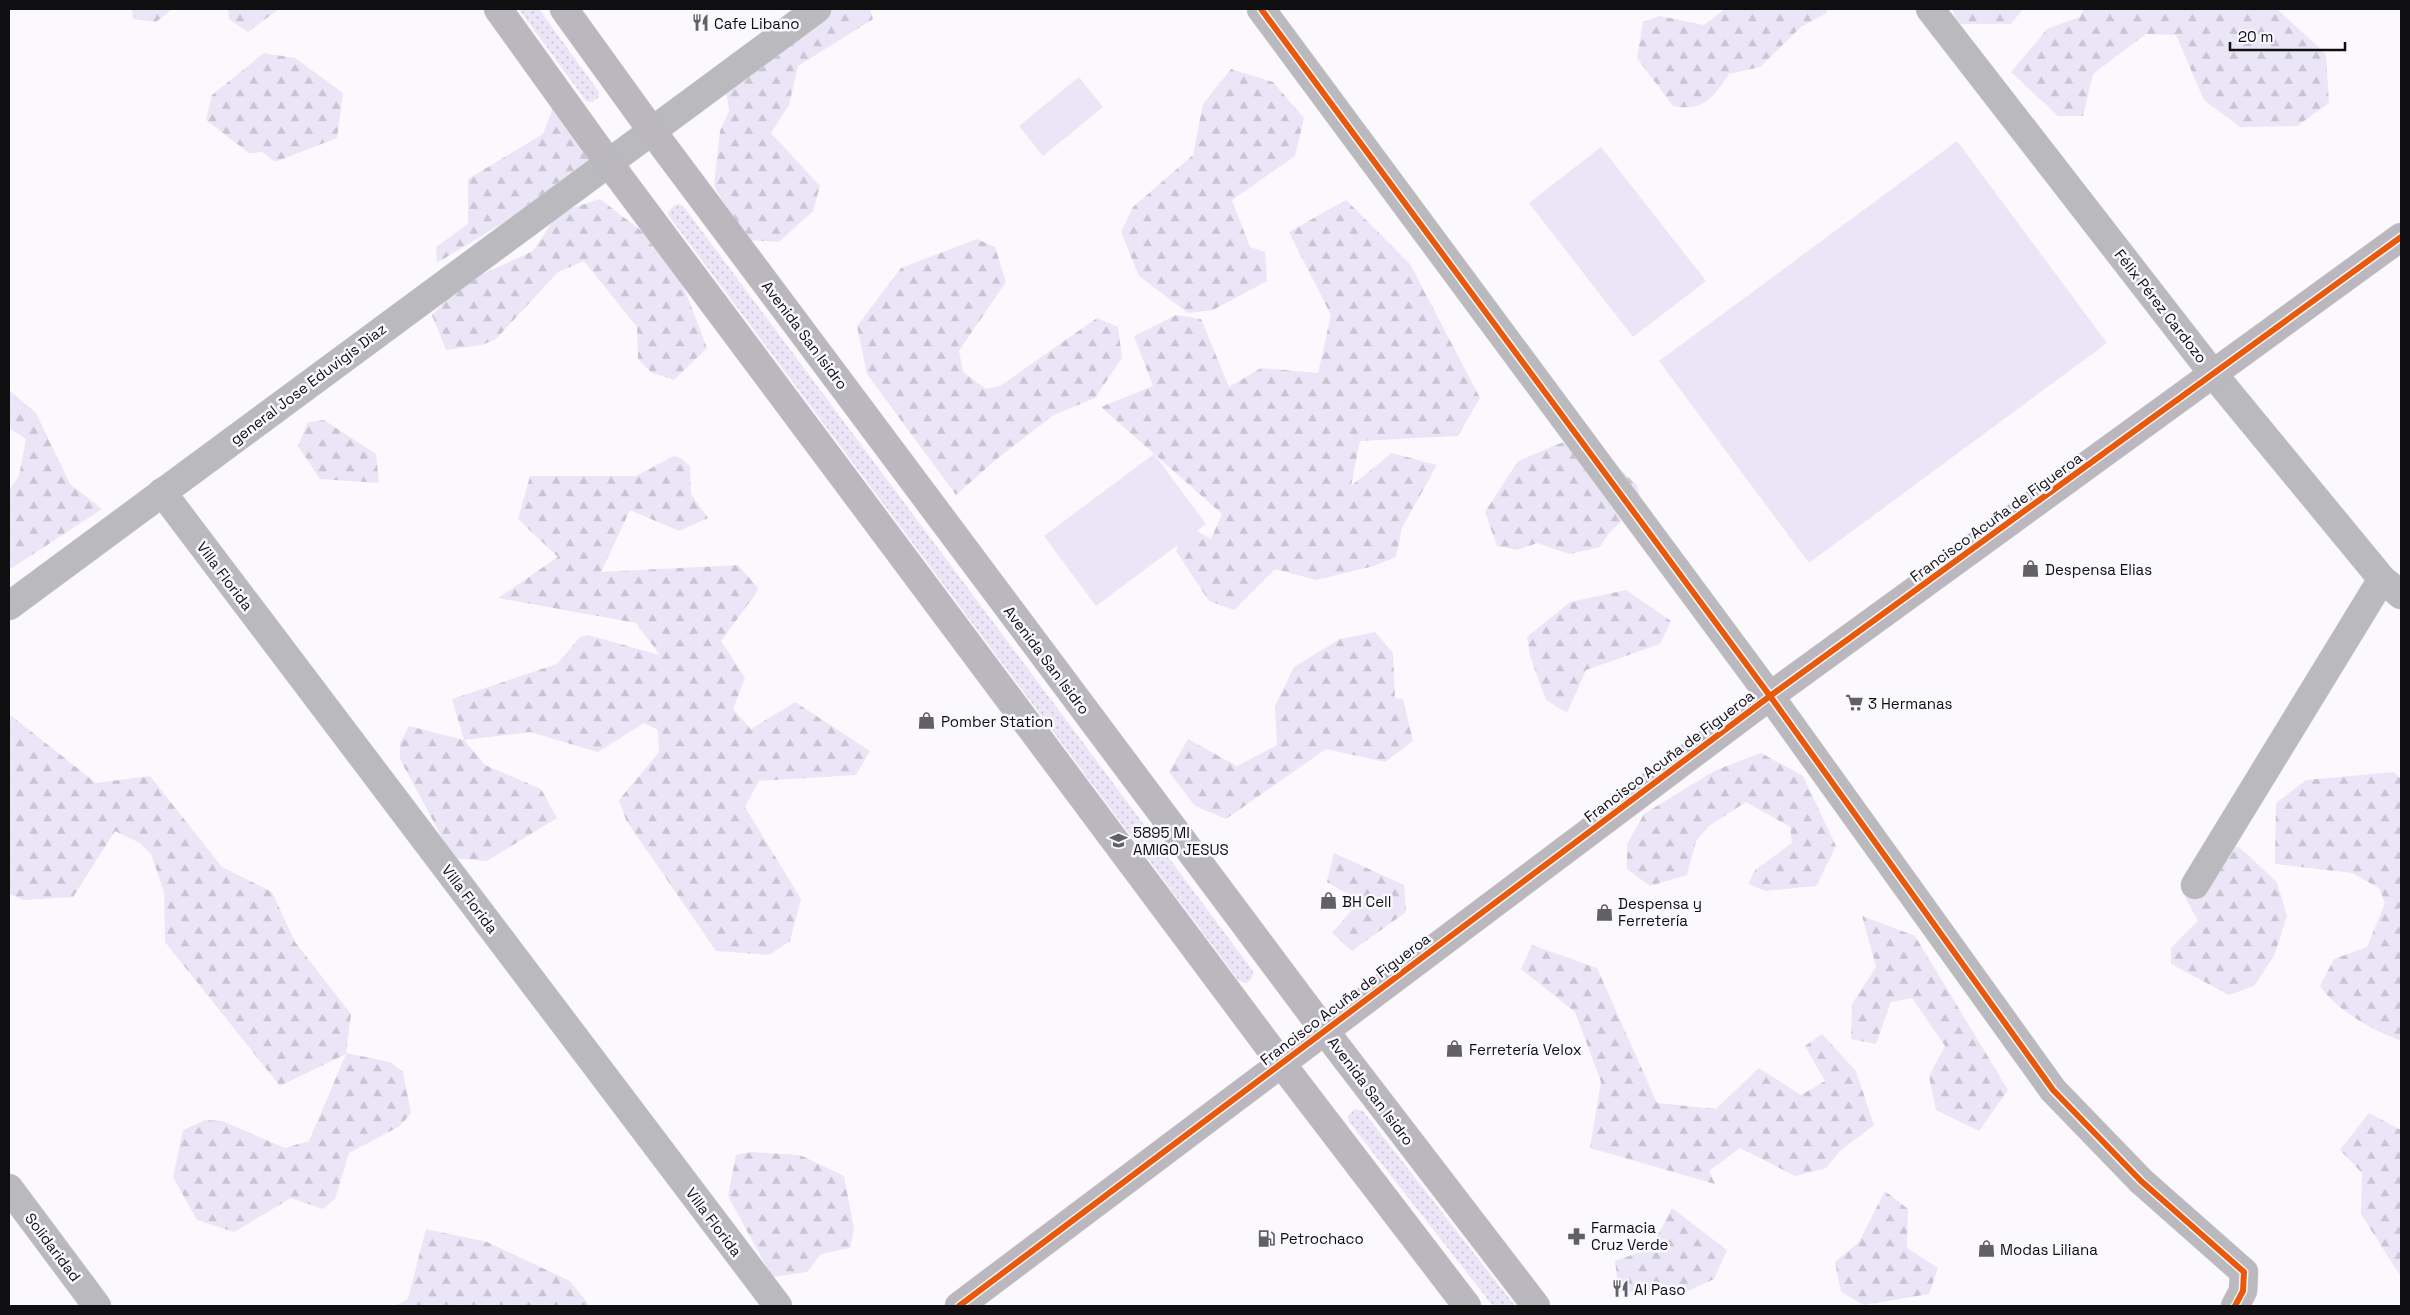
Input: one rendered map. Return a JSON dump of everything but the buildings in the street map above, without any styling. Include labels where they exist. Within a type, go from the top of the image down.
[{"type":"main road","points":[[498,9],[608,162],[1281,1063],[1467,1306]]},
{"type":"main road","name":"Avenida San Isidro","points":[[564,9],[652,132],[1324,1030],[1536,1306]]},
{"type":"main road","name":"Francisco Acuña de Figueroa","points":[[960,1306],[1770,696],[2214,375],[2401,237]]},
{"type":"street","points":[[652,132],[817,9]]},
{"type":"street","points":[[1261,9],[1770,696],[2054,1090],[2141,1181],[2244,1272],[2243,1291],[2235,1306]]},
{"type":"street","name":"Félix Pérez Cardozo","points":[[1930,9],[2214,375],[2391,587]]},
{"type":"street","name":"general Jose Eduvigis Diaz","points":[[9,606],[608,162],[652,132]]},
{"type":"street","name":"Villa Florida","points":[[162,492],[778,1306]]},
{"type":"street","points":[[2195,885],[2391,587]]},
{"type":"street","name":"Solidaridad","points":[[9,1188],[97,1306]]},
{"type":"green space","points":[[132,9],[172,9],[156,22],[133,19]]},
{"type":"green space","points":[[228,9],[279,9],[248,32],[229,19]]},
{"type":"green space","points":[[519,9],[539,9],[599,92],[598,98],[592,102],[586,101]]},
{"type":"green space","points":[[825,9],[870,9],[873,19],[798,66],[789,105],[771,133],[820,186],[813,211],[779,242],[745,240],[714,186],[720,131],[729,111],[726,90]]},
{"type":"green space","points":[[1725,9],[1829,9],[1825,14],[1801,27],[1760,67],[1729,74],[1718,90],[1707,101],[1692,107],[1673,106],[1637,58],[1643,22],[1660,16],[1704,25]]},
{"type":"green space","points":[[1952,9],[2023,9],[2011,24],[1957,24]]},
{"type":"green space","points":[[2084,9],[2277,9],[2326,54],[2329,103],[2297,126],[2240,127],[2204,100],[2176,35],[2146,34],[2093,74],[2083,116],[2058,116],[2011,72],[2047,29],[2079,17]]},
{"type":"green space","points":[[264,53],[295,58],[343,93],[337,138],[275,162],[262,152],[249,153],[206,120],[212,95]]},
{"type":"green space","points":[[1231,69],[1273,82],[1304,118],[1295,156],[1232,200],[1250,247],[1265,252],[1267,281],[1213,310],[1188,313],[1139,276],[1121,232],[1133,207],[1193,155],[1203,104]]},
{"type":"green space","points":[[1079,77],[1103,107],[1043,156],[1019,126]]},
{"type":"green space","points":[[556,100],[585,135],[590,162],[578,177],[437,263],[436,247],[468,224],[468,179],[543,134]]},
{"type":"green space","points":[[1957,141],[2107,343],[1809,563],[1659,361]]},
{"type":"green space","points":[[1601,147],[1706,281],[1633,337],[1529,203]]},
{"type":"green space","points":[[600,199],[671,254],[707,348],[674,380],[652,373],[638,359],[637,327],[584,261],[558,272],[496,339],[482,345],[446,350],[432,315],[457,289],[470,280],[533,251],[555,218],[569,209]]},
{"type":"green space","points":[[1346,200],[1410,264],[1480,398],[1458,436],[1360,441],[1351,486],[1392,453],[1437,465],[1402,528],[1396,557],[1374,566],[1316,580],[1275,569],[1234,610],[1209,601],[1176,551],[1186,525],[1211,539],[1222,514],[1101,407],[1153,386],[1134,336],[1176,315],[1201,319],[1229,387],[1261,368],[1318,373],[1331,315],[1289,232]]},
{"type":"green space","points":[[679,204],[684,207],[1253,971],[1252,978],[1247,983],[1239,981],[669,216],[668,212],[675,205]]},
{"type":"green space","points":[[977,239],[995,247],[1006,282],[959,351],[963,372],[986,389],[1000,386],[1097,318],[1118,327],[1122,358],[1095,398],[1054,415],[999,457],[956,495],[867,374],[857,326],[901,268]]},
{"type":"green space","points":[[9,390],[36,413],[70,484],[102,509],[9,570],[9,490],[19,476],[26,439],[9,428]]},
{"type":"green space","points":[[324,420],[376,454],[379,483],[320,479],[298,446],[308,422]]},
{"type":"green space","points":[[1582,434],[1637,485],[1641,502],[1609,533],[1600,547],[1570,554],[1537,543],[1517,550],[1497,546],[1485,512],[1518,461]]},
{"type":"green space","points":[[1154,454],[1206,524],[1096,606],[1044,536]]},
{"type":"green space","points":[[674,456],[682,459],[690,466],[691,494],[708,518],[679,531],[630,510],[601,572],[738,565],[758,588],[721,641],[745,678],[733,709],[751,729],[795,702],[870,751],[856,775],[759,781],[745,807],[801,899],[790,941],[769,955],[716,951],[626,820],[619,800],[659,752],[658,730],[644,723],[598,752],[530,732],[464,740],[452,699],[557,664],[580,637],[588,635],[660,655],[636,623],[498,598],[558,557],[518,519],[530,476],[636,476]]},
{"type":"green space","points":[[1626,590],[1671,621],[1660,644],[1586,670],[1567,713],[1546,700],[1530,656],[1527,637],[1570,602]]},
{"type":"green space","points":[[1375,632],[1393,653],[1395,698],[1403,699],[1413,741],[1385,762],[1326,749],[1226,819],[1195,806],[1169,772],[1188,739],[1237,766],[1277,745],[1275,706],[1294,667],[1340,639]]},
{"type":"green space","points":[[9,714],[96,783],[150,776],[222,867],[272,892],[295,942],[351,1014],[346,1053],[390,1062],[403,1072],[411,1113],[400,1126],[349,1153],[335,1199],[323,1209],[291,1198],[234,1232],[197,1220],[173,1177],[183,1130],[205,1120],[222,1121],[285,1148],[309,1141],[346,1054],[280,1086],[165,942],[164,892],[151,854],[140,843],[115,831],[73,897],[24,900],[9,894]]},
{"type":"green space","points":[[409,726],[464,740],[485,765],[541,789],[557,818],[487,861],[453,858],[400,759],[400,743]]},
{"type":"green space","points":[[1761,753],[1803,776],[1836,846],[1816,886],[1766,891],[1748,884],[1755,870],[1792,843],[1790,827],[1746,802],[1709,826],[1696,841],[1687,875],[1650,886],[1627,869],[1627,844],[1644,814],[1716,770]]},
{"type":"green space","points":[[2394,772],[2401,779],[2401,1041],[2346,1012],[2320,986],[2334,959],[2367,947],[2385,903],[2379,888],[2352,873],[2275,864],[2276,803],[2306,780]]},
{"type":"green space","points":[[2210,846],[2239,847],[2277,882],[2287,916],[2274,956],[2254,986],[2229,995],[2171,964],[2171,948],[2198,921],[2185,897]]},
{"type":"green space","points":[[1334,853],[1404,885],[1406,912],[1352,951],[1332,933],[1360,901],[1327,882]]},
{"type":"green space","points":[[1862,916],[1915,936],[2008,1090],[1979,1131],[1936,1110],[1929,1076],[1945,1046],[1912,998],[1891,1002],[1876,1044],[1851,1039],[1852,1004],[1876,967]]},
{"type":"green space","points":[[1532,945],[1597,968],[1657,1103],[1716,1109],[1759,1068],[1801,1095],[1825,1081],[1805,1046],[1822,1034],[1856,1071],[1874,1125],[1840,1151],[1826,1168],[1795,1176],[1740,1148],[1709,1171],[1715,1184],[1590,1148],[1601,1082],[1575,1012],[1521,969]]},
{"type":"green space","points":[[1355,1109],[1363,1111],[1515,1306],[1493,1306],[1349,1122],[1348,1116]]},
{"type":"green space","points":[[2369,1113],[2401,1130],[2401,1277],[2361,1214],[2362,1173],[2340,1150]]},
{"type":"green space","points":[[751,1152],[800,1155],[844,1176],[854,1229],[850,1248],[821,1254],[807,1272],[772,1277],[728,1196],[736,1155]]},
{"type":"green space","points":[[1885,1191],[1908,1209],[1907,1248],[1938,1268],[1929,1294],[1864,1305],[1841,1292],[1835,1262],[1859,1242]]},
{"type":"green space","points":[[1672,1208],[1727,1250],[1714,1279],[1686,1292],[1675,1290],[1619,1292],[1615,1261],[1651,1248]]},
{"type":"green space","points":[[426,1229],[487,1242],[570,1281],[590,1306],[395,1306],[408,1299]]},
{"type":"cycle path","points":[[1261,9],[1770,696],[2053,1090],[2141,1181],[2244,1272],[2243,1291],[2235,1306]]},
{"type":"cycle path","points":[[959,1306],[1770,696],[2401,237]]},
{"type":"place","name":"Cafe Libano","points":[[700,23]]},
{"type":"place","name":"Despensa Elias","points":[[2031,569]]},
{"type":"place","name":"3 Hermanas","points":[[1854,703]]},
{"type":"place","name":"Pomber Station","points":[[927,721]]},
{"type":"place","name":"5895 MI AMIGO JESUS","points":[[1119,841]]},
{"type":"place","name":"BH Cell","points":[[1328,901]]},
{"type":"place","name":"Despensa y Ferretería","points":[[1604,912]]},
{"type":"place","name":"Ferretería Velox","points":[[1455,1049]]},
{"type":"place","name":"Farmacia Cruz Verde","points":[[1577,1236]]},
{"type":"place","name":"Petrochaco","points":[[1266,1238]]},
{"type":"place","name":"Modas Liliana","points":[[1986,1249]]},
{"type":"place","name":"Al Paso","points":[[1620,1289]]}]
